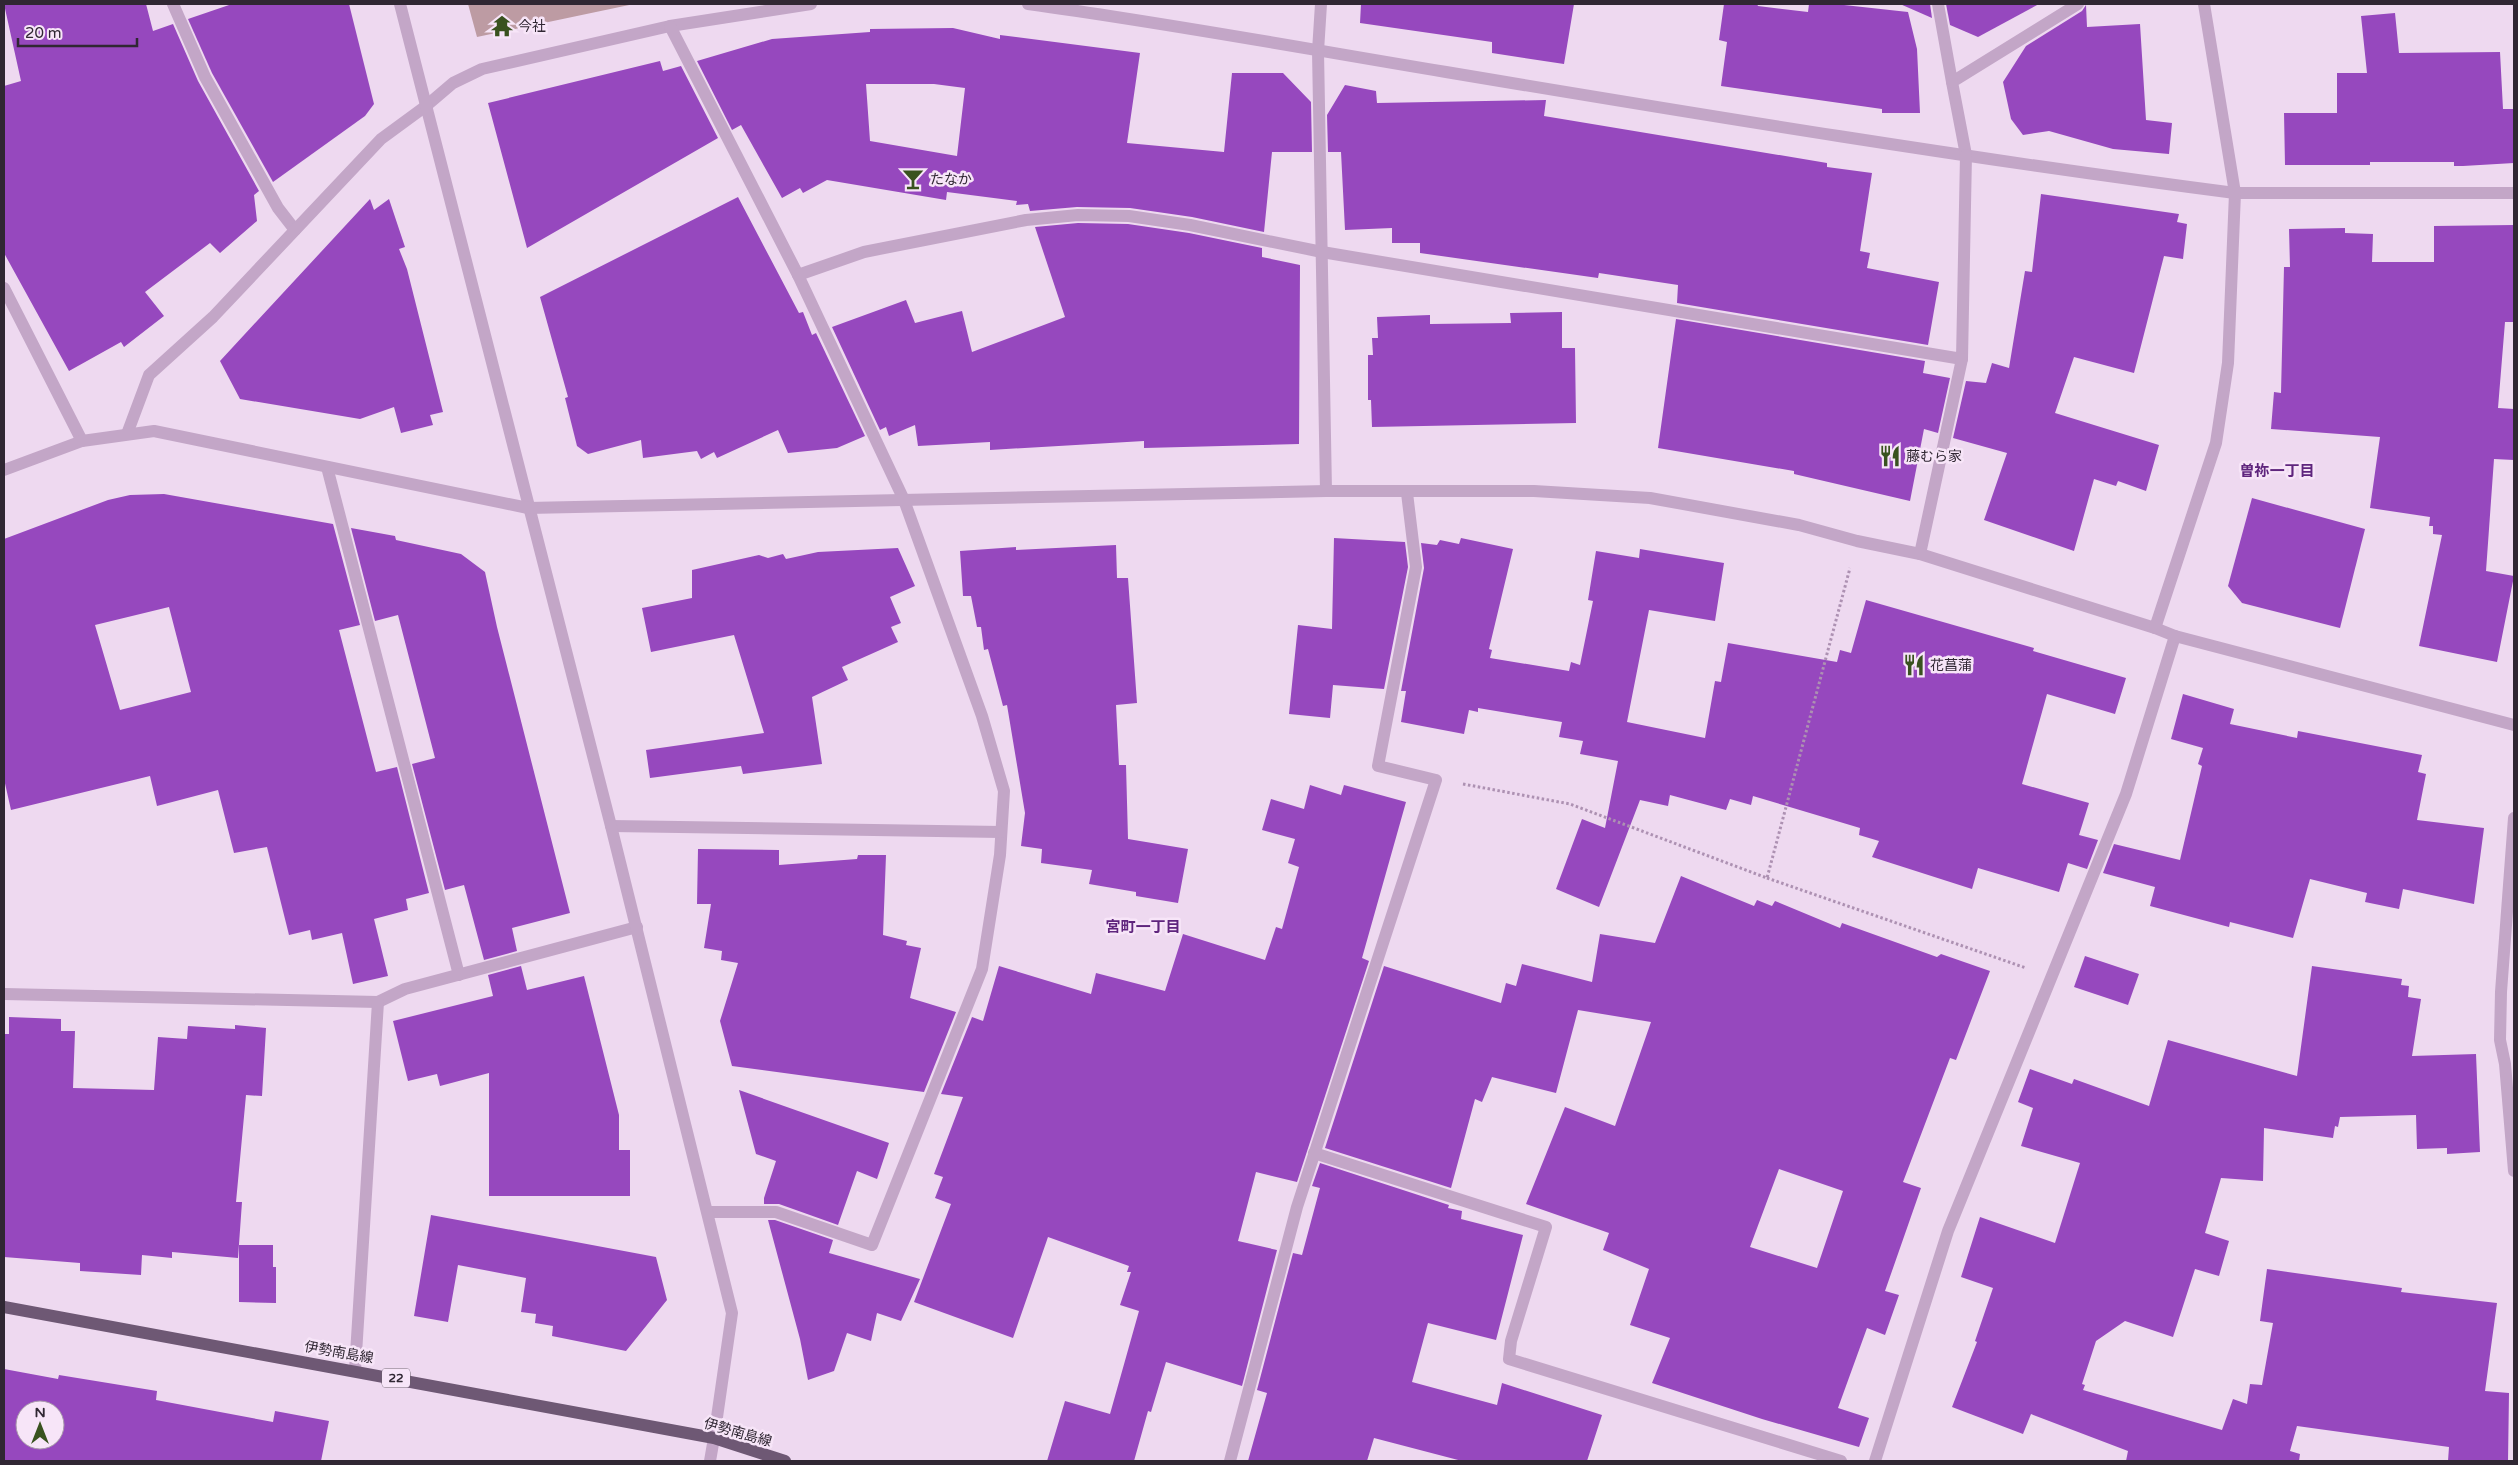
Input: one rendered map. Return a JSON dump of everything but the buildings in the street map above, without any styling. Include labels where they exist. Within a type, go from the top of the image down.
[{"type":"main road","name":"伊勢南島線","points":[[4,1307],[355,1370],[714,1438],[785,1461]]},
{"type":"street","points":[[173,4],[205,76],[278,208],[295,230]]},
{"type":"street","points":[[400,4],[637,927],[732,1313],[710,1461]]},
{"type":"street","points":[[127,434],[149,375],[214,317],[381,139],[426,106],[453,83],[482,69],[670,26],[811,4]]},
{"type":"street","points":[[1028,4],[1136,18],[1318,51],[1748,123],[2235,193],[2514,193]]},
{"type":"street","points":[[1322,4],[1318,51],[1326,491]]},
{"type":"street","points":[[1920,554],[1962,359],[1966,155],[1938,4]]},
{"type":"street","points":[[1952,82],[2078,4]]},
{"type":"street","points":[[2155,628],[2216,443],[2228,363],[2235,193],[2204,4]]},
{"type":"street","points":[[670,26],[798,275],[904,500],[985,726],[1004,791],[1000,855],[982,969],[872,1244],[776,1212],[708,1212]]},
{"type":"street","points":[[798,275],[864,252],[1026,220],[1078,215],[1129,216],[1190,225],[1322,252],[1962,359]]},
{"type":"street","points":[[4,288],[82,440]]},
{"type":"street","points":[[4,470],[82,440],[154,431],[528,508],[1326,491],[1407,493],[1534,491],[1650,498],[1799,525],[1857,541],[1920,554],[2175,636],[2514,725]]},
{"type":"street","points":[[327,467],[459,975]]},
{"type":"street","points":[[1230,1461],[1297,1207],[1436,780],[1378,766],[1416,567],[1407,493]]},
{"type":"street","points":[[1875,1461],[1948,1231],[2050,976],[2126,794],[2175,636]]},
{"type":"street","points":[[2514,818],[2501,992],[2500,1040],[2510,1064],[2514,1171]]},
{"type":"street","points":[[611,826],[1001,832]]},
{"type":"street","points":[[4,994],[378,1002],[405,989],[637,927]]},
{"type":"street","points":[[355,1370],[378,1002]]},
{"type":"street","points":[[1314,1154],[1546,1227],[1511,1341],[1509,1359],[1841,1461]]},
{"type":"path","points":[[1767,878],[1857,541]]},
{"type":"path","points":[[1436,780],[1570,804],[1767,878],[2050,976]]},
{"type":"shaded area","name":"今社","points":[[468,4],[634,4],[477,37]]},
{"type":"place","name":"今社","points":[[502,26]]},
{"type":"place","name":"たなか","points":[[913,179]]},
{"type":"place","name":"藤むら家","points":[[1890,456]]},
{"type":"place","name":"花菖蒲","points":[[1914,665]]},
{"type":"district","name":"曽祢一丁目","points":[[2277,471]]},
{"type":"district","name":"宮町一丁目","points":[[1143,927]]}]
